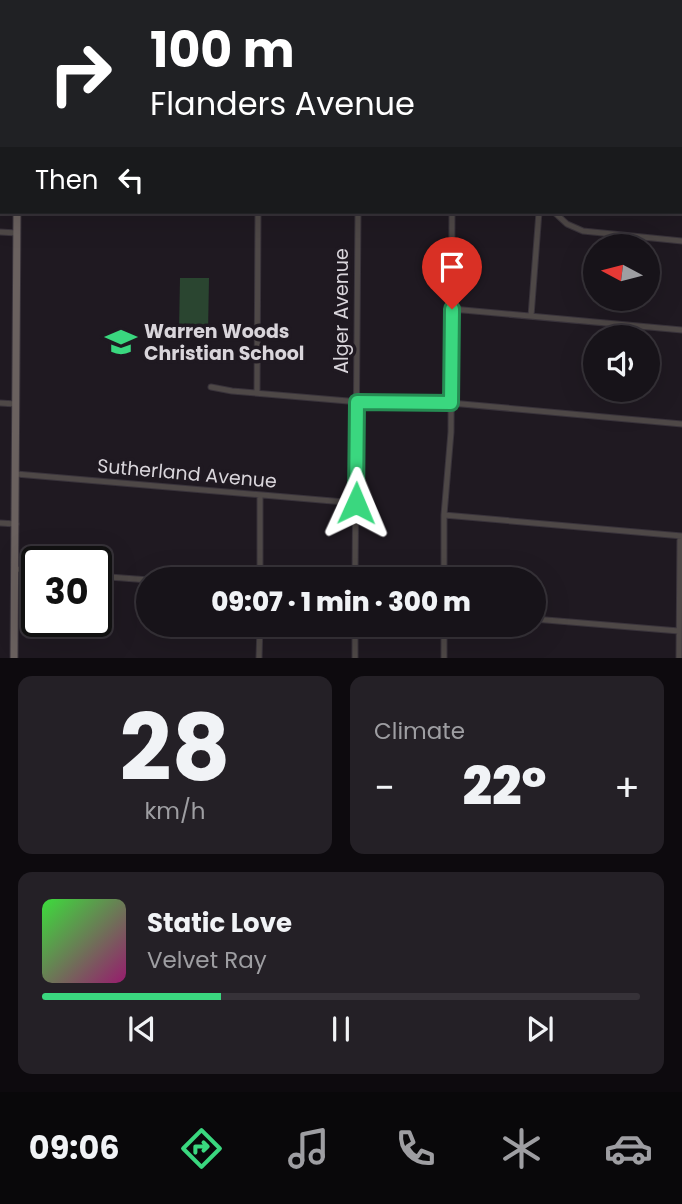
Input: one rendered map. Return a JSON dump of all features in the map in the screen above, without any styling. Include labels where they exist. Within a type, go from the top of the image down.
[{"type":"main road","points":[[14,658],[17,214]]},
{"type":"street","points":[[257,393],[258,214]]},
{"type":"street","name":"Alger Avenue","points":[[355,567],[358,214]]},
{"type":"street","points":[[444,567],[444,516],[451,432],[452,214]]},
{"type":"street","points":[[531,316],[539,214]]},
{"type":"street","points":[[556,214],[567,224],[583,231],[682,241]]},
{"type":"street","points":[[0,232],[17,233]]},
{"type":"street","points":[[452,309],[682,330]]},
{"type":"street","points":[[211,387],[357,402],[451,403],[682,424]]},
{"type":"street","points":[[0,403],[16,404]]},
{"type":"street","name":"Sutherland Avenue","points":[[16,474],[356,503]]},
{"type":"street","points":[[260,495],[260,567]]},
{"type":"street","points":[[444,516],[681,536],[679,658]]},
{"type":"street","points":[[0,523],[16,524]]},
{"type":"street","points":[[16,569],[21,569]]},
{"type":"street","points":[[112,577],[136,579]]},
{"type":"street","points":[[546,620],[679,631]]},
{"type":"street","points":[[259,658],[260,637]]},
{"type":"street","points":[[355,637],[355,658]]},
{"type":"street","points":[[444,637],[444,658]]},
{"type":"green space","points":[[180,278],[209,278],[208,332],[179,332]]},
{"type":"place","name":"Warren Woods Christian School","points":[[121,342]]},
{"type":"route","points":[[356,503],[357,402],[451,403],[452,309]]}]
